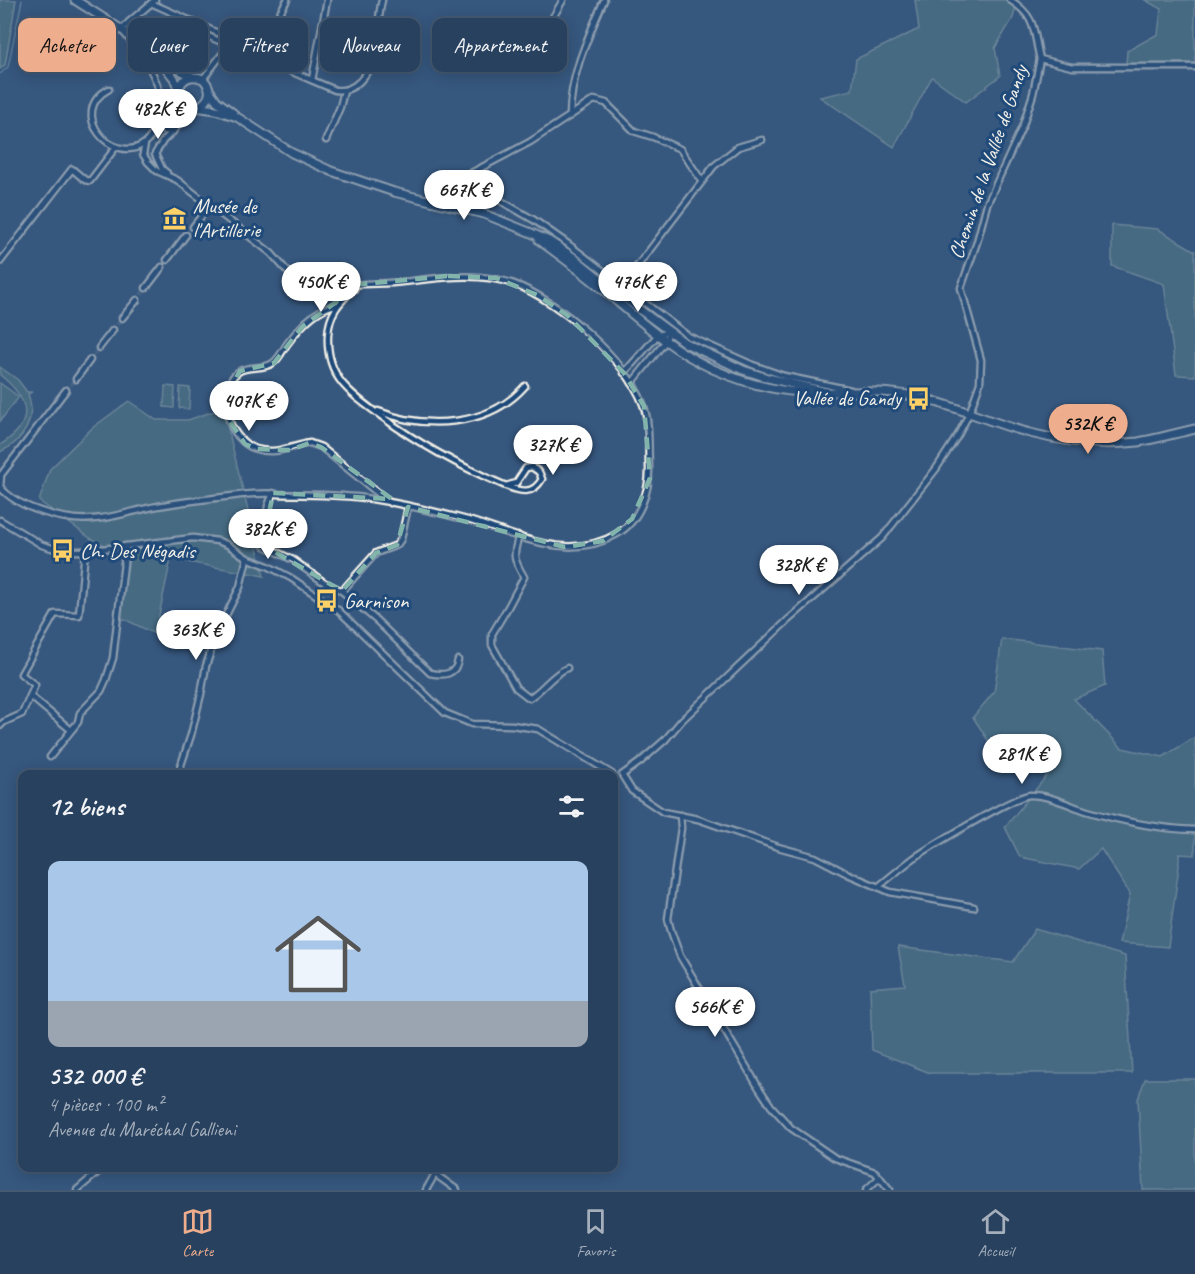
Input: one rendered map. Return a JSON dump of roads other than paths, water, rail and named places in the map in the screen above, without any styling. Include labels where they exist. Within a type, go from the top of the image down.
[{"type":"street","points":[[75,0],[128,34]]},
{"type":"street","points":[[122,30],[153,2],[249,47],[256,48],[261,46],[287,0]]},
{"type":"street","points":[[312,80],[327,0]]},
{"type":"street","points":[[293,72],[335,90],[344,91],[357,84],[374,62],[382,0]]},
{"type":"street","points":[[552,18],[562,0]]},
{"type":"street","points":[[570,116],[573,79],[604,0]]},
{"type":"street","points":[[1010,0],[1023,9],[1032,21],[1040,59],[1072,67],[1195,67]]},
{"type":"street","points":[[1023,9],[1024,0]]},
{"type":"street","points":[[122,30],[154,74],[161,90],[161,120],[164,131],[173,132]]},
{"type":"street","points":[[203,79],[220,57]]},
{"type":"street","name":"Chemin de la Vallée de Gandy","points":[[622,775],[665,740],[682,720],[787,621],[882,538],[936,469],[969,414],[980,383],[981,360],[962,288],[978,242],[987,204],[1023,124],[1033,94],[1040,59]]},
{"type":"street","points":[[170,72],[178,88],[180,100],[188,106],[216,110],[237,117]]},
{"type":"street","points":[[185,72],[203,79],[217,101],[292,153],[331,171],[394,192],[484,214],[529,232],[549,241],[573,257],[685,343],[714,358],[768,378],[826,392]]},
{"type":"street","points":[[178,88],[183,80],[191,76]]},
{"type":"street","points":[[109,88],[93,101],[91,112],[95,129],[110,145],[127,150],[145,144],[154,134],[161,120],[180,100]]},
{"type":"street","points":[[198,107],[207,101],[210,91]]},
{"type":"street","points":[[326,140],[344,91]]},
{"type":"street","points":[[448,191],[456,182],[530,142],[594,99],[606,103],[634,131],[680,149],[702,181]]},
{"type":"street","points":[[66,390],[1,475],[0,487],[7,495],[55,516],[92,520],[176,503],[251,494],[355,497],[390,502],[451,516],[565,547],[585,546],[603,541],[621,532],[644,501],[650,478],[644,406],[632,383],[583,328],[537,294],[496,278],[448,276],[337,286],[295,280],[271,253],[162,169],[155,154],[183,118],[188,106]]},
{"type":"street","points":[[622,286],[714,166],[738,147],[762,141]]},
{"type":"street","points":[[145,144],[143,154],[148,162],[157,171],[177,180]]},
{"type":"street","points":[[0,262],[72,169],[85,180],[90,181],[116,147]]},
{"type":"street","points":[[427,199],[442,191],[466,191],[501,201],[560,238],[688,336],[784,376],[862,392]]},
{"type":"street","points":[[193,227],[209,206]]},
{"type":"street","points":[[529,232],[598,285],[665,342],[685,355],[743,380],[771,388],[800,392],[862,392],[915,396],[1048,437],[1100,443],[1138,442],[1195,429]]},
{"type":"street","points":[[167,260],[186,236]]},
{"type":"street","points":[[146,288],[162,267]]},
{"type":"street","points":[[352,285],[354,289],[337,306],[328,329],[329,356],[342,382],[370,408],[429,449],[464,468],[506,486],[521,491],[530,492],[542,479],[539,472],[532,467],[526,468],[516,483],[506,486]]},
{"type":"street","points":[[122,318],[137,300]]},
{"type":"street","points":[[337,306],[326,308],[303,327],[274,363],[240,371],[233,378],[225,406],[229,420],[245,444],[268,451],[290,450],[310,443],[321,447],[390,502]]},
{"type":"street","points":[[99,348],[113,330]]},
{"type":"street","points":[[624,373],[657,336],[669,332]]},
{"type":"street","points":[[632,383],[665,342],[669,332]]},
{"type":"street","points":[[75,379],[90,360]]},
{"type":"street","points":[[370,408],[407,420],[461,421],[502,407],[525,386]]},
{"type":"street","points":[[273,494],[268,506],[263,545],[342,591],[377,621],[430,673],[450,674],[458,665],[458,660]]},
{"type":"street","points":[[342,591],[376,553],[397,545],[401,539],[408,507]]},
{"type":"street","points":[[0,520],[42,545],[70,552],[182,538],[205,538],[228,545],[247,558],[291,578],[332,605],[445,713],[472,724],[512,724],[538,729],[606,770]]},
{"type":"street","points":[[519,536],[514,551],[514,561],[524,577],[492,634],[492,645],[516,688],[529,698],[558,672],[567,668]]},
{"type":"street","points":[[50,757],[78,722],[80,713],[101,691],[113,658],[126,546]]},
{"type":"street","points":[[0,726],[22,714],[36,685],[21,674],[56,614],[80,615],[85,551]]},
{"type":"street","points":[[179,770],[199,704],[206,666],[216,635],[240,587],[247,558]]},
{"type":"street","points":[[30,696],[71,730]]},
{"type":"street","points":[[618,775],[622,775],[638,796],[663,812],[698,819],[778,847],[815,857],[890,892],[974,907]]},
{"type":"street","points":[[878,887],[915,858],[988,814],[1027,795],[1049,797],[1093,812],[1140,823],[1177,830],[1195,830]]},
{"type":"street","points":[[680,815],[681,828],[668,919],[680,956],[771,1106],[791,1128],[834,1158],[875,1172],[890,1190]]},
{"type":"street","points":[[76,1190],[98,1172]]},
{"type":"street","points":[[433,1172],[457,1190]]},
{"type":"street","points":[[426,1190],[435,1174]]},
{"type":"street","points":[[866,1190],[880,1178]]},
{"type":"waterway","points":[[0,74],[8,67],[22,0]]},
{"type":"tunnel","points":[[137,300],[146,288]]},
{"type":"tunnel","points":[[113,330],[122,318]]},
{"type":"tunnel","points":[[90,360],[99,348]]},
{"type":"tunnel","points":[[66,390],[76,379]]},
{"type":"place","name":"Musée de l'Artillerie","points":[[175,218]]},
{"type":"place","name":"Vallée de Gandy","points":[[919,398]]},
{"type":"place","name":"Ch. Des Négadis","points":[[62,551]]},
{"type":"place","name":"Garnison","points":[[326,601]]}]
